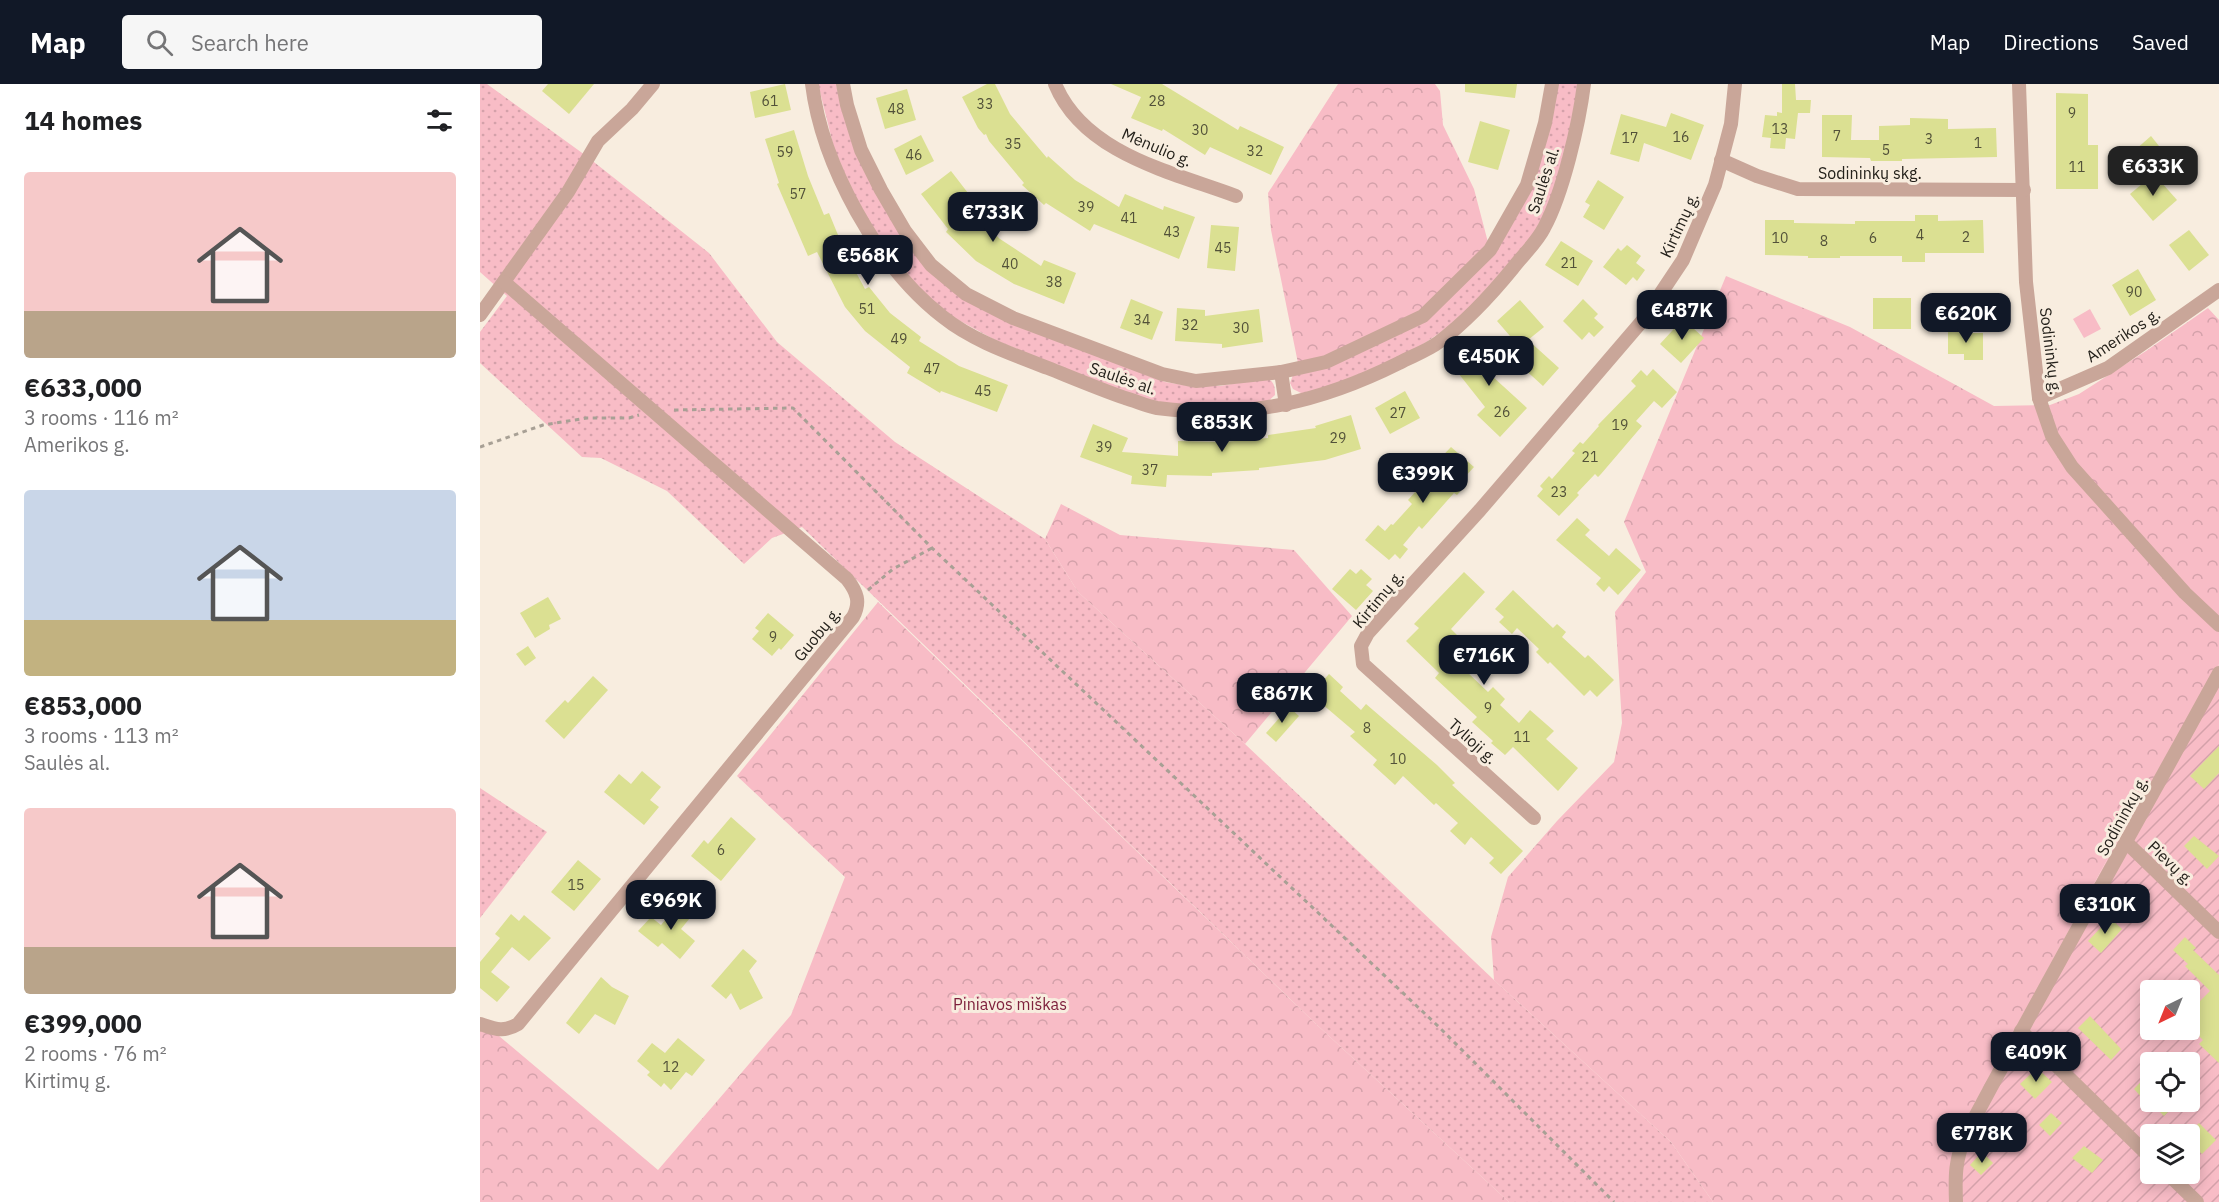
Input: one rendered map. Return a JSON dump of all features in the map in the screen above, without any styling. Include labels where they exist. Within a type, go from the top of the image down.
[{"type":"street","points":[[480,315],[568,192],[598,141],[632,109],[653,84]]},
{"type":"street","name":"Saulės al.","points":[[812,84],[828,148],[850,201],[874,243],[909,287],[944,318],[990,345],[1105,391],[1153,408],[1205,412],[1286,405],[1311,399],[1362,381],[1437,344],[1491,296],[1544,229],[1562,181],[1584,84]]},
{"type":"street","name":"Saulės al.","points":[[843,84],[861,150],[905,231],[931,265],[966,294],[1013,318],[1162,374],[1196,381],[1281,372],[1326,362],[1423,316],[1490,250],[1527,185],[1545,123],[1552,84]]},
{"type":"street","name":"Mėnulio g.","points":[[1055,84],[1065,103],[1088,128],[1120,151],[1236,196]]},
{"type":"street","name":"Kirtimų g.","points":[[1363,664],[1361,646],[1368,633],[1479,510],[1643,320],[1683,260],[1715,185],[1731,124],[1735,84]]},
{"type":"street","name":"Sodininkų g.","points":[[2019,84],[2026,282],[2039,398],[2052,436],[2072,467],[2185,593],[2218,626]]},
{"type":"street","name":"Sodininkų skg.","points":[[1721,160],[1757,176],[1798,189],[2024,190]]},
{"type":"street","name":"Guobų g.","points":[[480,1024],[495,1029],[508,1029],[518,1024],[853,617],[858,608],[858,598],[847,579],[504,282]]},
{"type":"street","name":"Amerikos g.","points":[[2039,398],[2109,368],[2219,290]]},
{"type":"street","points":[[1281,372],[1286,405]]},
{"type":"street","name":"Tylioji g.","points":[[1363,664],[1534,818]]},
{"type":"street","name":"Sodininkų g.","points":[[1956,1202],[1955,1170],[1958,1152],[2021,1030],[2127,843],[2219,673]]},
{"type":"street","name":"Pievų g.","points":[[2127,843],[2219,932]]},
{"type":"street","points":[[2021,1030],[2140,1147]]},
{"type":"street","points":[[2178,1184],[2197,1202]]},
{"type":"path","points":[[674,410],[793,408],[932,548],[1439,1027],[1614,1202]]},
{"type":"path","points":[[480,447],[543,426],[587,418],[629,418],[651,411]]},
{"type":"path","points":[[858,598],[894,569],[932,548]]},
{"type":"green space","points":[[480,84],[487,84],[585,155],[709,253],[777,342],[895,442],[1045,539],[1078,592],[1245,744],[1494,980],[1671,1142],[1713,1202],[1509,1202],[1316,1024],[802,527],[772,538],[744,564],[667,491],[601,458],[582,457],[480,363],[480,332],[507,296],[480,272]]},
{"type":"green space","points":[[818,84],[836,84],[841,105],[929,269],[1117,363],[1165,382],[1190,386],[1220,386],[1266,378],[1274,384],[1275,395],[1267,402],[1202,407],[1155,403],[995,340],[942,311],[899,268],[856,201],[834,148]]},
{"type":"green space","points":[[1338,84],[1435,84],[1440,91],[1443,125],[1474,189],[1490,250],[1423,316],[1299,368],[1271,230],[1268,193]]},
{"type":"green space","points":[[1555,84],[1580,84],[1562,165],[1554,191],[1540,222],[1522,252],[1501,278],[1451,325],[1393,362],[1355,380],[1305,395],[1293,389],[1290,383],[1293,375],[1491,254],[1530,186]]},
{"type":"green space","points":[[1726,276],[1850,327],[1994,406],[2050,405],[2079,394],[2208,308],[2219,320],[2219,664],[2109,856],[2011,1038],[1950,1202],[1713,1202],[1671,1142],[1494,980],[1491,937],[1508,877],[1557,821],[1614,762],[1622,723],[1615,612],[1646,572],[1624,522]]},
{"type":"green space","points":[[2090,309],[2101,329],[2084,338],[2073,319]]},
{"type":"green space","points":[[1061,504],[1120,535],[1294,550],[1352,616],[1245,744],[1078,592],[1045,539]]},
{"type":"green space","name":"Piniavos miškas","points":[[878,602],[1316,1024],[1509,1202],[480,1202],[480,1020],[658,1170],[791,1015],[845,877],[737,776]]},
{"type":"green space","points":[[2219,664],[2219,1202],[1950,1202],[1951,1152],[1957,1133],[2109,856]]},
{"type":"green space","points":[[480,788],[547,832],[480,918]]},
{"type":"building","points":[[548,84],[594,84],[569,114],[542,91]]},
{"type":"building","points":[[785,84],[791,110],[755,118],[750,92]]},
{"type":"building","points":[[987,84],[995,84],[1010,114],[1047,158],[1048,156],[1075,180],[1119,207],[1125,194],[1163,210],[1164,206],[1195,217],[1179,259],[1094,224],[1090,231],[1046,203],[1044,205],[1022,185],[1024,183],[989,141],[986,134],[984,135],[978,128],[962,97]]},
{"type":"building","points":[[1111,84],[1162,84],[1238,130],[1240,126],[1284,147],[1271,175],[1210,147],[1205,155],[1163,129],[1162,131],[1131,118],[1141,97]]},
{"type":"building","points":[[1465,84],[1517,84],[1515,98],[1465,92]]},
{"type":"building","points":[[1782,84],[1795,84],[1796,100],[1811,100],[1810,113],[1798,113],[1795,139],[1786,138],[1785,149],[1770,148],[1771,138],[1762,137],[1765,115],[1777,116],[1777,112],[1782,113]]},
{"type":"building","points":[[907,89],[916,120],[885,129],[876,98]]},
{"type":"building","points":[[2056,93],[2088,94],[2088,145],[2098,145],[2098,189],[2056,189]]},
{"type":"building","points":[[1671,113],[1704,125],[1691,160],[1644,143],[1639,162],[1610,154],[1621,114],[1666,127]]},
{"type":"building","points":[[1822,115],[1852,115],[1851,140],[1879,140],[1879,126],[1910,125],[1910,118],[1948,119],[1948,129],[1996,128],[1997,157],[1871,161],[1870,158],[1822,157]]},
{"type":"building","points":[[1480,121],[1510,130],[1498,170],[1468,162]]},
{"type":"building","points":[[794,130],[808,176],[824,215],[829,213],[845,252],[865,289],[869,287],[890,313],[921,337],[919,341],[959,366],[1008,385],[997,412],[941,391],[940,393],[907,373],[910,367],[865,331],[845,307],[817,252],[808,256],[777,184],[779,183],[765,139]]},
{"type":"building","points":[[921,135],[934,161],[906,175],[894,149]]},
{"type":"building","points":[[2151,136],[2163,151],[2139,171],[2127,157]]},
{"type":"building","points":[[951,171],[968,193],[965,195],[991,221],[986,226],[1000,239],[1041,266],[1044,260],[1076,273],[1064,304],[1014,284],[976,261],[946,232],[948,229],[921,194]]},
{"type":"building","points":[[2154,174],[2177,200],[2153,221],[2130,194]]},
{"type":"building","points":[[1598,180],[1624,197],[1604,230],[1583,217],[1590,205],[1585,202]]},
{"type":"building","points":[[1915,215],[1938,215],[1938,221],[1983,220],[1984,253],[1925,253],[1925,262],[1902,262],[1902,256],[1808,258],[1808,256],[1765,255],[1765,220],[1855,224],[1855,221],[1915,221]]},
{"type":"building","points":[[1211,225],[1239,227],[1235,271],[1207,268]]},
{"type":"building","points":[[2189,230],[2209,255],[2189,271],[2169,245]]},
{"type":"building","points":[[1561,241],[1593,261],[1578,286],[1545,265]]},
{"type":"building","points":[[1627,245],[1641,256],[1636,263],[1645,270],[1637,281],[1633,277],[1626,285],[1603,267],[1618,248],[1621,251]]},
{"type":"building","points":[[2138,269],[2156,300],[2130,316],[2112,285]]},
{"type":"building","points":[[1873,298],[1911,298],[1911,329],[1873,329]]},
{"type":"building","points":[[1131,299],[1163,312],[1152,340],[1120,328]]},
{"type":"building","points":[[1583,299],[1598,314],[1594,318],[1604,327],[1594,337],[1589,332],[1582,340],[1563,321]]},
{"type":"building","points":[[1520,300],[1544,327],[1528,340],[1559,368],[1543,386],[1522,367],[1530,359],[1497,321]]},
{"type":"building","points":[[1177,308],[1205,310],[1205,316],[1259,309],[1263,342],[1222,348],[1222,344],[1175,341]]},
{"type":"building","points":[[1683,319],[1704,338],[1681,363],[1660,344]]},
{"type":"building","points":[[1948,328],[1963,328],[1964,333],[1983,333],[1983,360],[1964,360],[1964,354],[1948,354]]},
{"type":"building","points":[[1483,338],[1505,365],[1492,376],[1527,408],[1500,437],[1477,415],[1485,407],[1451,364]]},
{"type":"building","points":[[1653,369],[1677,392],[1662,408],[1654,401],[1636,421],[1642,426],[1601,474],[1598,477],[1595,474],[1559,516],[1537,496],[1543,489],[1540,486],[1549,476],[1552,479],[1575,453],[1572,451],[1580,442],[1583,444],[1636,386],[1631,381],[1641,370],[1647,376]]},
{"type":"building","points":[[1405,391],[1420,418],[1390,434],[1375,408]]},
{"type":"building","points":[[1351,415],[1361,449],[1325,460],[1259,468],[1259,470],[1212,473],[1212,476],[1167,475],[1166,487],[1131,484],[1132,476],[1080,457],[1093,424],[1128,438],[1122,452],[1178,456],[1178,441],[1224,442],[1268,438],[1268,435],[1316,428],[1315,426]]},
{"type":"building","points":[[1451,447],[1474,467],[1462,480],[1467,484],[1457,495],[1454,493],[1422,529],[1419,526],[1403,545],[1408,549],[1400,559],[1395,554],[1389,560],[1365,540],[1378,525],[1385,531],[1391,524],[1393,525],[1412,504],[1408,500],[1432,473],[1429,470]]},
{"type":"building","points":[[1577,518],[1590,530],[1585,535],[1609,556],[1616,548],[1641,570],[1618,595],[1609,586],[1604,592],[1596,584],[1601,578],[1556,540]]},
{"type":"building","points":[[1350,569],[1356,574],[1361,569],[1372,579],[1366,585],[1373,591],[1356,610],[1332,589]]},
{"type":"building","points":[[1464,572],[1485,592],[1451,629],[1458,636],[1448,647],[1470,667],[1466,671],[1488,692],[1493,687],[1505,699],[1500,705],[1519,723],[1530,710],[1554,731],[1546,739],[1578,768],[1558,791],[1513,747],[1505,755],[1491,743],[1493,741],[1472,722],[1477,717],[1435,678],[1439,673],[1406,641],[1419,628],[1414,624]]},
{"type":"building","points":[[1513,590],[1553,628],[1557,624],[1566,632],[1562,637],[1585,658],[1588,655],[1614,680],[1597,697],[1590,690],[1584,696],[1550,662],[1548,664],[1536,652],[1539,649],[1517,628],[1512,634],[1499,622],[1504,617],[1495,609]]},
{"type":"building","points":[[548,597],[561,619],[549,625],[550,629],[535,638],[520,613]]},
{"type":"building","points":[[768,613],[794,635],[781,650],[779,648],[772,656],[752,639],[759,631],[755,628]]},
{"type":"building","points":[[528,646],[536,658],[525,666],[516,654]]},
{"type":"building","points":[[1329,674],[1343,687],[1340,691],[1361,710],[1366,704],[1437,765],[1455,783],[1452,785],[1523,851],[1501,874],[1489,863],[1494,858],[1471,837],[1465,845],[1450,831],[1458,823],[1436,803],[1434,805],[1403,776],[1395,785],[1373,765],[1377,760],[1350,736],[1355,732],[1308,692]]},
{"type":"building","points":[[593,676],[608,690],[564,739],[545,721],[565,700],[568,703]]},
{"type":"building","points":[[1289,707],[1299,716],[1276,742],[1266,733]]},
{"type":"building","points":[[2219,746],[2219,773],[2204,789],[2190,776]]},
{"type":"building","points":[[642,771],[661,787],[650,800],[659,807],[644,825],[604,792],[619,774],[631,784]]},
{"type":"building","points":[[731,817],[756,839],[721,881],[691,856],[704,840],[708,844]]},
{"type":"building","points":[[2194,836],[2219,856],[2207,869],[2184,846]]},
{"type":"building","points":[[578,860],[601,879],[574,911],[551,892]]},
{"type":"building","points":[[680,902],[694,913],[681,929],[695,941],[680,959],[662,943],[658,947],[638,931],[651,917],[661,925]]},
{"type":"building","points":[[511,914],[519,921],[524,915],[551,938],[529,961],[512,947],[491,972],[510,987],[497,1002],[480,988],[480,962],[500,938],[495,934]]},
{"type":"building","points":[[2110,918],[2122,929],[2101,953],[2088,941]]},
{"type":"building","points":[[2185,937],[2196,948],[2193,950],[2219,975],[2219,1063],[2199,1044],[2203,1040],[2200,1037],[2200,1001],[2210,991],[2185,966],[2188,964],[2173,950]]},
{"type":"building","points":[[743,949],[757,961],[749,971],[763,998],[740,1010],[731,993],[726,999],[711,986]]},
{"type":"building","points":[[601,977],[612,987],[629,996],[615,1025],[595,1014],[579,1034],[566,1023]]},
{"type":"building","points":[[2090,1016],[2121,1049],[2111,1060],[2078,1028]]},
{"type":"building","points":[[678,1038],[705,1060],[692,1076],[686,1072],[671,1090],[664,1083],[661,1087],[647,1075],[650,1072],[637,1061],[652,1043],[665,1053]]},
{"type":"building","points":[[2037,1068],[2052,1082],[2035,1099],[2020,1084]]},
{"type":"building","points":[[2140,1083],[2140,1096],[2134,1089]]},
{"type":"building","points":[[2051,1113],[2062,1123],[2050,1136],[2039,1125]]},
{"type":"building","points":[[2006,1116],[2019,1129],[2006,1142],[1993,1130]]},
{"type":"building","points":[[2200,1124],[2216,1140],[2202,1154],[2200,1152]]},
{"type":"building","points":[[2084,1146],[2103,1160],[2092,1173],[2072,1158]]},
{"type":"building","points":[[1982,1152],[1993,1163],[1981,1175],[1970,1165]]}]
